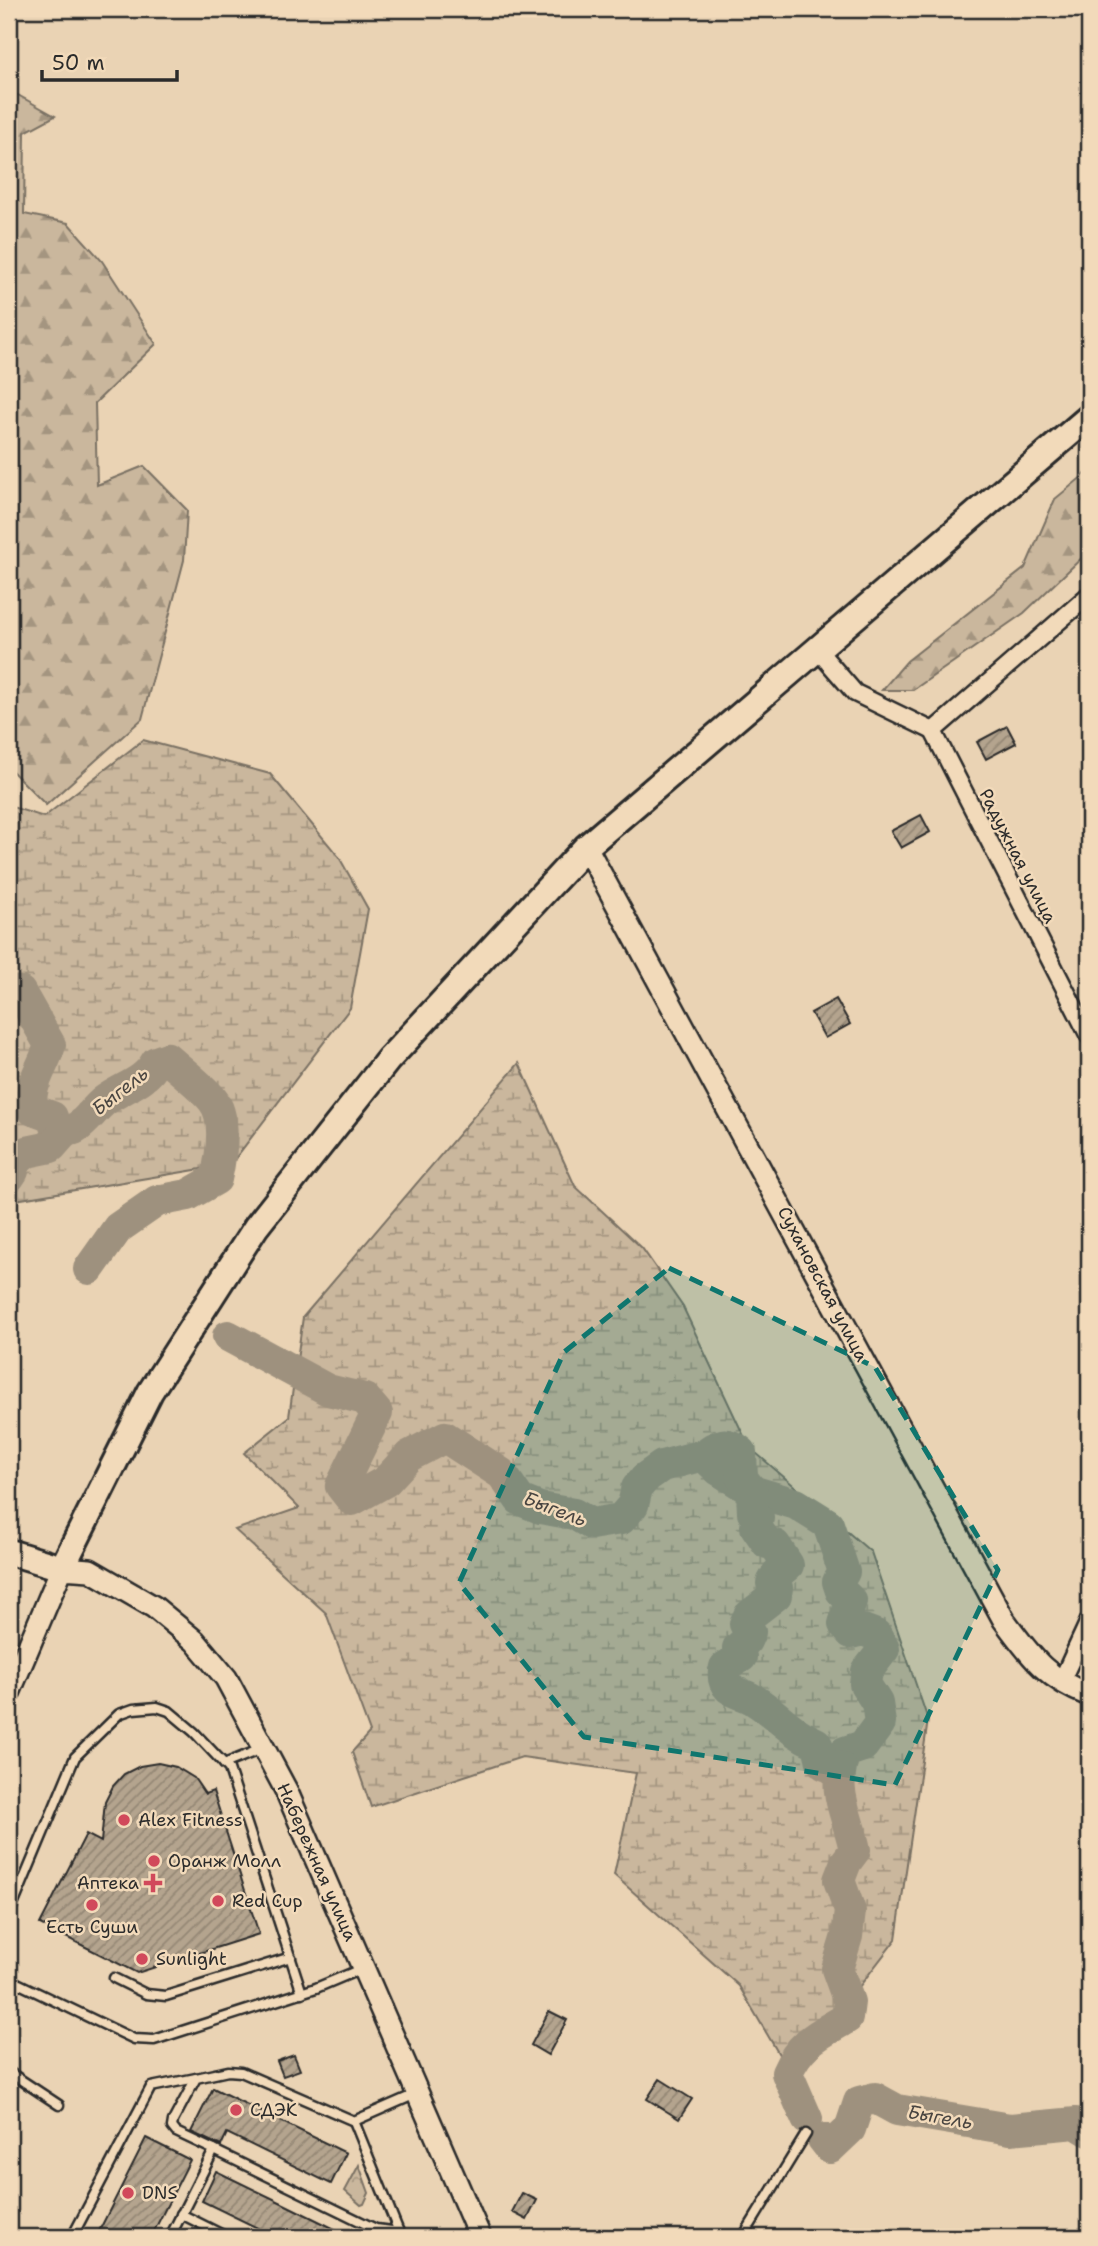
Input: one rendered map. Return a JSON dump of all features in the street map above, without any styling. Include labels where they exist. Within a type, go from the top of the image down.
[{"type":"main road","points":[[9,1552],[62,1568],[149,1392],[256,1227],[388,1060],[586,847],[1089,417]]},
{"type":"street","points":[[816,648],[855,693],[933,731],[1089,594]]},
{"type":"street","name":"Радужная улица","points":[[933,731],[1089,1036]]},
{"type":"street","name":"Сухановская улица","points":[[586,847],[1004,1620],[1038,1665],[1061,1682],[1089,1695]]},
{"type":"street","points":[[9,1693],[62,1568]]},
{"type":"street","name":"Набережная улица","points":[[62,1568],[90,1570],[154,1608],[195,1641],[226,1678],[286,1790],[480,2237]]},
{"type":"street","points":[[1061,1682],[1089,1621]]},
{"type":"lane","points":[[9,1915],[75,1757],[119,1714],[145,1707],[158,1707],[169,1712],[194,1732],[229,1769],[302,1993]]},
{"type":"lane","points":[[224,1763],[264,1748]]},
{"type":"lane","points":[[114,1978],[146,1994],[166,1996],[291,1957]]},
{"type":"lane","points":[[9,1979],[142,2041],[155,2040],[302,1993],[363,1968]]},
{"type":"lane","points":[[72,2237],[151,2087],[228,2071],[241,2072],[354,2121],[400,2235]]},
{"type":"lane","points":[[9,2072],[59,2105]]},
{"type":"lane","points":[[196,2078],[173,2121],[172,2127],[176,2132],[376,2229],[400,2235]]},
{"type":"lane","points":[[354,2121],[418,2093]]},
{"type":"lane","points":[[743,2237],[806,2134]]},
{"type":"lane","points":[[170,2237],[214,2150]]},
{"type":"lane","points":[[181,2214],[227,2237]]},
{"type":"highlighted area","points":[[669,1268],[875,1367],[998,1570],[895,1785],[584,1737],[459,1583],[564,1352]]},
{"type":"green space","points":[[9,90],[55,116],[25,132],[24,214],[68,223],[102,261],[156,344],[95,403],[97,485],[144,466],[187,510],[184,560],[142,719],[46,805],[9,768]]},
{"type":"green space","points":[[1089,471],[1089,551],[1024,613],[913,690],[882,690],[907,661],[1025,568],[1055,499]]},
{"type":"green space","points":[[143,740],[270,774],[339,857],[368,909],[350,1008],[231,1164],[9,1201],[9,806],[44,817]]},
{"type":"green space","points":[[519,1063],[575,1186],[642,1248],[683,1307],[749,1447],[871,1552],[928,1720],[896,1939],[791,2075],[739,1986],[614,1875],[636,1773],[522,1757],[371,1807],[352,1752],[370,1732],[326,1613],[235,1530],[299,1508],[244,1453],[289,1417],[303,1317]]},
{"type":"green space","points":[[359,2165],[369,2193],[361,2205],[345,2191]]},
{"type":"building","points":[[1007,726],[1016,743],[986,759],[977,742]]},
{"type":"building","points":[[921,815],[930,832],[901,848],[891,831]]},
{"type":"building","points":[[836,999],[850,1024],[825,1038],[811,1013]]},
{"type":"building","name":"Оранж Молл","points":[[158,1763],[176,1767],[194,1778],[205,1794],[213,1791],[259,1934],[137,1973],[40,1924],[86,1834],[101,1842],[105,1802],[113,1786],[124,1774],[140,1766]]},
{"type":"building","points":[[549,2011],[567,2020],[548,2055],[531,2045]]},
{"type":"building","points":[[294,2055],[300,2070],[283,2076],[277,2061]]},
{"type":"building","points":[[660,2079],[692,2099],[679,2119],[647,2099]]},
{"type":"building","points":[[213,2088],[346,2153],[331,2184],[227,2133],[221,2146],[191,2132]]},
{"type":"building","points":[[146,2138],[190,2160],[151,2237],[96,2237]]},
{"type":"building","points":[[216,2171],[351,2237],[276,2237],[202,2201]]},
{"type":"building","points":[[522,2193],[537,2200],[527,2220],[512,2212]]},
{"type":"waterway","name":"Быгель","points":[[9,991],[20,992],[50,1045],[34,1085],[31,1102],[33,1110],[52,1117],[55,1126],[68,1130],[76,1128],[104,1101],[140,1080],[156,1062],[167,1058],[212,1099],[220,1116],[221,1149],[216,1179],[188,1195],[157,1201],[118,1228],[89,1269]]},
{"type":"waterway","name":"Быгель","points":[[9,1177],[15,1162],[27,1152],[51,1147],[66,1130]]},
{"type":"waterway","name":"Быгель","points":[[228,1336],[328,1390],[365,1399],[377,1413],[341,1486],[352,1500],[386,1481],[409,1456],[445,1437],[502,1474],[520,1500],[540,1508],[574,1514],[591,1524],[621,1519],[633,1505],[637,1488],[645,1478],[662,1466],[703,1455],[719,1470],[752,1491],[796,1504],[828,1524],[844,1572],[838,1582],[841,1591],[851,1601],[844,1624],[851,1633],[863,1630],[876,1635],[884,1649],[867,1671],[865,1684],[877,1703],[880,1723],[863,1746],[845,1752],[841,1766],[840,1791],[855,1850],[846,1862],[839,1880],[850,1911],[847,1936],[837,1969],[849,2002],[847,2018],[805,2046],[787,2073],[807,2119]]},
{"type":"waterway","name":"Быгель","points":[[703,1455],[722,1445],[741,1452],[742,1478],[752,1491],[753,1513],[758,1518],[756,1527],[767,1543],[775,1545],[788,1565],[777,1574],[772,1583],[777,1588],[776,1595],[749,1616],[745,1624],[750,1632],[746,1641],[738,1648],[741,1657],[725,1667],[726,1683],[729,1688],[754,1700],[799,1734],[816,1743],[824,1764],[840,1767]]},
{"type":"waterway","name":"Быгель","points":[[823,2139],[830,2148],[850,2129],[859,2102],[875,2098],[897,2110],[1010,2129],[1076,2123],[1089,2131]]},
{"type":"place","name":"Alex Fitness","points":[[124,1820]]},
{"type":"place","name":"Оранж Молл","points":[[154,1861]]},
{"type":"place","name":"Аптека","points":[[153,1883]]},
{"type":"place","name":"Red Cup","points":[[218,1901]]},
{"type":"place","name":"Есть Суши","points":[[92,1905]]},
{"type":"place","name":"Sunlight","points":[[142,1959]]},
{"type":"place","name":"СДЭК","points":[[236,2110]]},
{"type":"place","name":"DNS","points":[[128,2193]]}]
